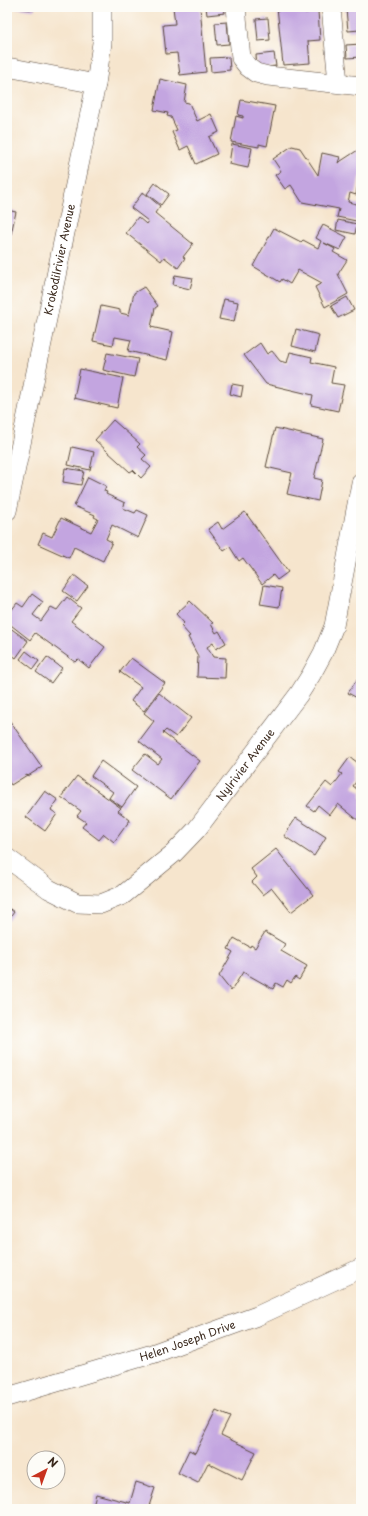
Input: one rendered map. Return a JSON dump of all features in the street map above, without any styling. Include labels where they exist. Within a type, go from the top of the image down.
[{"type":"street","name":"Krokodilrivier Avenue","points":[[7,511],[96,84],[102,43],[102,7]]},
{"type":"street","points":[[236,7],[241,58],[256,73],[268,76],[361,86]]},
{"type":"street","points":[[331,7],[338,83]]},
{"type":"street","points":[[7,67],[96,84]]},
{"type":"street","name":"Nylrivier Avenue","points":[[7,858],[49,889],[77,903],[101,904],[123,895],[174,853],[197,829],[299,694],[323,654],[334,626],[361,483]]},
{"type":"street","name":"Helen Joseph Drive","points":[[7,1397],[152,1354],[257,1316],[361,1268]]},
{"type":"building","points":[[16,7],[35,7],[34,10]]},
{"type":"building","points":[[173,7],[200,7],[206,72],[180,75],[177,53],[166,54],[163,25],[175,24]]},
{"type":"building","points":[[206,7],[224,7],[225,13],[207,15]]},
{"type":"building","points":[[252,7],[271,7],[271,9],[252,10]]},
{"type":"building","points":[[277,7],[305,7],[305,13],[318,11],[320,40],[308,41],[310,63],[283,65]]},
{"type":"building","points":[[358,8],[360,30],[348,31],[346,9]]},
{"type":"building","points":[[268,18],[270,40],[258,41],[256,19]]},
{"type":"building","points":[[227,22],[229,44],[217,45],[215,23]]},
{"type":"building","points":[[361,44],[361,57],[347,58],[346,45]]},
{"type":"building","points":[[274,53],[276,66],[257,68],[256,55]]},
{"type":"building","points":[[229,57],[230,70],[211,72],[210,58]]},
{"type":"building","points":[[160,79],[187,85],[184,102],[189,103],[197,121],[211,114],[219,132],[209,137],[217,154],[196,164],[188,146],[180,150],[172,132],[177,130],[171,117],[167,116],[168,113],[154,110]]},
{"type":"building","points":[[241,100],[275,106],[267,146],[259,144],[259,147],[231,142],[236,116],[243,118],[243,116],[238,115]]},
{"type":"building","points":[[232,144],[252,148],[248,168],[229,164]]},
{"type":"building","points":[[292,146],[300,148],[318,175],[322,153],[340,157],[338,163],[361,148],[361,176],[359,178],[356,195],[350,193],[348,202],[361,205],[361,222],[337,217],[339,209],[302,202],[291,185],[285,189],[275,175],[281,171],[273,159]]},
{"type":"building","points":[[155,183],[169,194],[161,205],[147,194]]},
{"type":"building","points":[[143,192],[160,206],[155,213],[193,244],[183,257],[185,258],[178,268],[164,257],[161,261],[126,233],[138,217],[146,224],[148,221],[131,208]]},
{"type":"building","points":[[7,210],[16,212],[11,234],[7,233]]},
{"type":"building","points":[[338,220],[357,224],[355,234],[336,230]]},
{"type":"building","points":[[323,225],[347,237],[340,250],[324,243],[335,249],[333,252],[347,260],[338,274],[348,294],[325,307],[315,287],[322,283],[298,270],[290,284],[282,279],[280,282],[253,266],[274,228],[301,242],[303,240],[318,248],[321,241],[316,238]]},
{"type":"building","points":[[175,275],[193,278],[190,289],[173,285]]},
{"type":"building","points":[[144,287],[158,306],[155,308],[151,327],[173,332],[167,360],[128,351],[131,340],[115,337],[113,345],[93,341],[101,306],[120,310],[120,313],[129,315],[134,293]]},
{"type":"building","points":[[347,297],[354,310],[338,318],[331,306]]},
{"type":"building","points":[[224,299],[238,302],[234,322],[219,319]]},
{"type":"building","points":[[296,329],[319,335],[315,352],[292,346]]},
{"type":"building","points":[[260,343],[267,354],[272,351],[280,361],[287,363],[290,352],[312,357],[311,362],[334,367],[331,383],[344,385],[338,411],[311,405],[313,395],[266,384],[244,355]]},
{"type":"building","points":[[107,353],[138,359],[134,377],[103,370]]},
{"type":"building","points":[[80,369],[123,378],[117,408],[74,398]]},
{"type":"building","points":[[232,384],[243,386],[241,397],[230,394]]},
{"type":"building","points":[[113,420],[140,444],[137,447],[146,455],[142,459],[151,467],[141,478],[133,470],[130,472],[95,440]]},
{"type":"building","points":[[275,428],[323,439],[314,478],[322,480],[318,501],[287,494],[292,473],[266,467]]},
{"type":"building","points":[[72,447],[94,452],[90,470],[68,465]]},
{"type":"building","points":[[65,468],[84,471],[81,485],[63,482]]},
{"type":"building","points":[[88,477],[106,486],[104,491],[107,492],[106,494],[125,503],[123,508],[135,513],[137,510],[148,515],[138,538],[112,525],[106,539],[112,542],[103,561],[74,547],[69,558],[38,544],[43,533],[52,537],[61,518],[91,532],[98,519],[94,517],[95,515],[74,506]]},
{"type":"building","points":[[245,512],[288,572],[277,580],[273,575],[262,584],[243,558],[239,561],[230,547],[224,551],[208,529],[218,522],[222,529]]},
{"type":"building","points":[[74,575],[88,586],[77,601],[63,591]]},
{"type":"building","points":[[264,585],[282,588],[279,607],[260,604]]},
{"type":"building","points":[[32,594],[43,602],[33,615],[41,621],[51,607],[57,610],[67,597],[81,608],[71,621],[105,647],[89,668],[78,659],[75,662],[35,633],[30,640],[7,622],[7,616],[17,603],[23,607]]},
{"type":"building","points":[[190,601],[213,623],[211,624],[216,633],[219,631],[226,643],[216,649],[213,643],[207,647],[213,657],[226,658],[225,678],[197,677],[198,656],[188,637],[190,636],[181,626],[184,623],[176,614]]},
{"type":"building","points":[[9,627],[28,641],[16,658],[7,651],[7,629]]},
{"type":"building","points":[[26,651],[39,661],[33,669],[20,659]]},
{"type":"building","points":[[47,657],[62,668],[51,683],[36,672]]},
{"type":"building","points":[[131,658],[165,683],[144,711],[131,701],[141,687],[120,672]]},
{"type":"building","points":[[358,678],[361,679],[361,700],[348,693]]},
{"type":"building","points":[[159,693],[191,718],[176,737],[166,730],[163,733],[200,761],[171,799],[132,770],[145,754],[158,764],[162,759],[139,741],[154,721],[144,713]]},
{"type":"building","points":[[7,717],[42,767],[11,785],[7,779]]},
{"type":"building","points":[[350,757],[361,765],[361,775],[353,786],[361,792],[361,819],[359,821],[338,804],[330,815],[318,805],[314,811],[307,806],[326,782],[332,787],[342,774],[339,772]]},
{"type":"building","points":[[101,761],[136,787],[122,807],[109,798],[113,792],[91,776]]},
{"type":"building","points":[[77,776],[121,808],[118,811],[130,820],[114,842],[104,834],[99,840],[82,827],[86,822],[77,816],[81,811],[61,797]]},
{"type":"building","points":[[45,791],[58,800],[51,810],[57,814],[45,831],[26,817]]},
{"type":"building","points":[[296,818],[326,837],[314,856],[284,836]]},
{"type":"building","points":[[276,849],[313,895],[291,912],[272,888],[263,895],[252,882],[257,877],[251,869]]},
{"type":"building","points":[[7,907],[14,912],[7,922]]},
{"type":"building","points":[[265,932],[285,944],[281,951],[307,966],[299,980],[295,977],[291,983],[287,980],[283,987],[276,983],[273,989],[243,972],[231,991],[219,976],[233,952],[228,949],[234,938],[250,947],[251,945],[255,948]]},
{"type":"building","points":[[216,1411],[230,1417],[221,1435],[256,1452],[242,1480],[208,1463],[198,1483],[178,1473],[189,1450],[195,1453]]},
{"type":"building","points":[[136,1482],[155,1488],[148,1509],[92,1509],[96,1494],[130,1503]]}]
